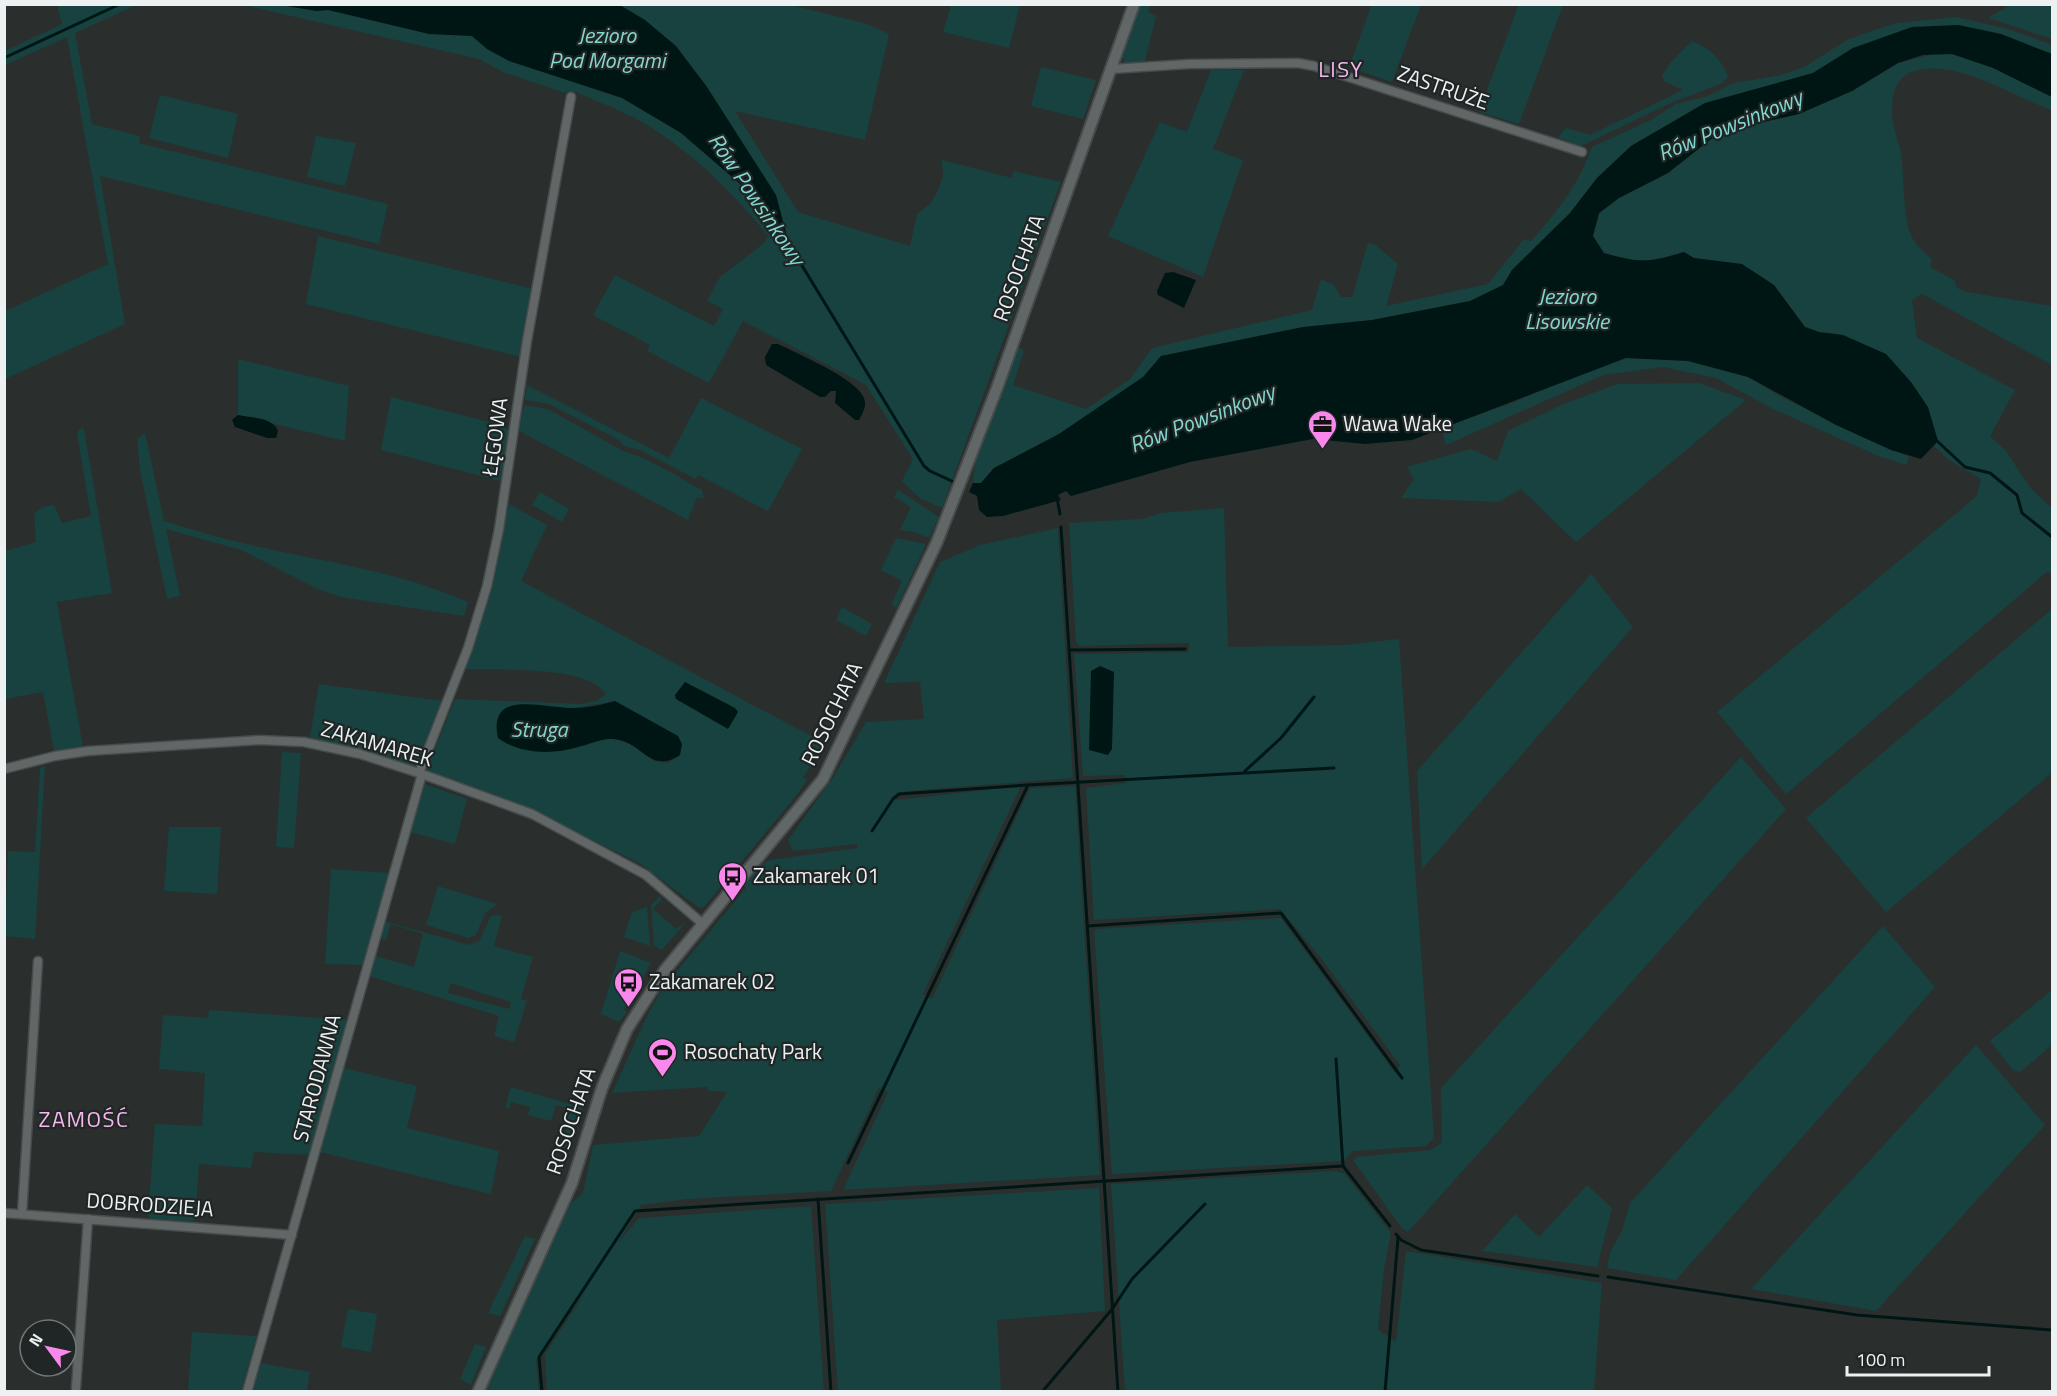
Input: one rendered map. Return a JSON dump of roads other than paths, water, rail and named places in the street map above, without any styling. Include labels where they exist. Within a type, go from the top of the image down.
[{"type":"street","name":"ROSOCHATA","points":[[478,1392],[572,1183],[602,1088],[622,1038],[654,985],[823,779],[937,542],[964,477],[1134,4]]},
{"type":"street","name":"ZASTRUŻE","points":[[1111,69],[1258,63],[1314,66],[1582,152]]},
{"type":"street","name":"ŁĘGOWA","points":[[421,773],[468,648],[487,586],[499,529],[527,341],[571,97]]},
{"type":"street","name":"ZAKAMAREK","points":[[4,769],[56,756],[88,752],[277,740],[304,742],[360,754],[421,773],[532,814],[633,867],[703,924]]},
{"type":"street","name":"STARODAWNA","points":[[248,1392],[421,773]]},
{"type":"street","points":[[22,1214],[38,961]]},
{"type":"street","name":"DOBRODZIEJA","points":[[4,1213],[292,1235]]},
{"type":"street","points":[[76,1388],[88,1219]]},
{"type":"water","name":"Jezioro Pod Morgami","points":[[281,5],[620,5],[645,20],[676,46],[707,87],[776,195],[787,236],[783,239],[764,209],[739,183],[681,133],[622,98],[509,61],[487,49],[472,36],[429,34],[328,10],[316,11]]},
{"type":"water","name":"Jezioro Lisowskie","points":[[1958,25],[2001,34],[2052,54],[2052,97],[1993,68],[1952,54],[1923,55],[1898,63],[1852,91],[1799,114],[1746,126],[1711,139],[1668,173],[1619,198],[1599,213],[1593,236],[1604,253],[1626,259],[1652,260],[1684,252],[1694,258],[1742,264],[1774,285],[1805,327],[1819,332],[1843,335],[1886,354],[1911,382],[1928,407],[1938,441],[1921,459],[1891,450],[1836,425],[1748,377],[1688,361],[1626,358],[1412,440],[1365,444],[1313,439],[1190,462],[1071,496],[1066,491],[1058,495],[1061,500],[1003,516],[987,517],[979,510],[977,496],[969,492],[973,483],[981,483],[994,468],[1059,434],[1143,377],[1161,356],[1303,327],[1372,320],[1470,301],[1503,285],[1512,270],[1570,213],[1597,178],[1631,146],[1705,103],[1813,73],[1853,48],[1912,27]]},
{"type":"water","points":[[1173,272],[1196,280],[1184,308],[1158,295],[1157,291],[1165,273]]},
{"type":"water","points":[[772,344],[778,344],[812,360],[839,375],[859,390],[865,404],[859,420],[855,420],[835,403],[836,391],[820,397],[766,365],[765,357]]},
{"type":"water","points":[[238,415],[271,423],[278,431],[276,438],[267,438],[235,427],[232,420]]},
{"type":"water","points":[[1100,666],[1114,672],[1112,749],[1108,755],[1089,750],[1091,671]]},
{"type":"water","points":[[685,682],[735,708],[738,712],[728,729],[676,699],[675,695]]},
{"type":"water","name":"Struga","points":[[615,701],[678,736],[682,744],[680,755],[660,761],[652,759],[621,740],[610,739],[568,750],[536,752],[516,747],[498,738],[497,728],[500,714],[511,706],[524,704],[579,708]]},
{"type":"waterway","name":"Rów Powsinkowy","points":[[4,58],[120,4]]},
{"type":"waterway","name":"Rów Powsinkowy","points":[[784,236],[924,466],[956,483]]},
{"type":"waterway","points":[[1936,440],[1965,467],[1990,473],[2017,495],[2022,513],[2052,537]]},
{"type":"waterway","points":[[1057,498],[1060,514]]},
{"type":"waterway","points":[[1061,527],[1118,1392]]},
{"type":"waterway","points":[[1069,650],[1185,649]]},
{"type":"waterway","points":[[1245,771],[1281,738],[1314,697]]},
{"type":"waterway","points":[[848,1163],[1028,785],[1334,768]]},
{"type":"waterway","points":[[872,831],[893,799],[899,794],[1028,785]]},
{"type":"waterway","points":[[1088,926],[1281,913],[1402,1078]]},
{"type":"waterway","points":[[1336,1059],[1343,1166],[1390,1226]]},
{"type":"waterway","points":[[542,1392],[539,1357],[635,1211],[1343,1166]]},
{"type":"waterway","points":[[818,1199],[831,1392]]},
{"type":"waterway","points":[[1042,1392],[1113,1308],[1132,1279],[1205,1204]]},
{"type":"waterway","points":[[1396,1234],[1401,1240],[1421,1250],[1598,1276]]},
{"type":"waterway","points":[[1385,1392],[1398,1238]]},
{"type":"waterway","points":[[1608,1277],[1857,1315],[2052,1330]]},
{"type":"place","name":"Wawa Wake","points":[[1322,450]]},
{"type":"place","name":"Zakamarek 01","points":[[732,902]]},
{"type":"place","name":"Zakamarek 02","points":[[628,1008]]},
{"type":"place","name":"Rosochaty Park","points":[[663,1078]]},
{"type":"district","name":"LISY","points":[[1341,69]]},
{"type":"district","name":"ZAMOŚĆ","points":[[84,1119]]}]
